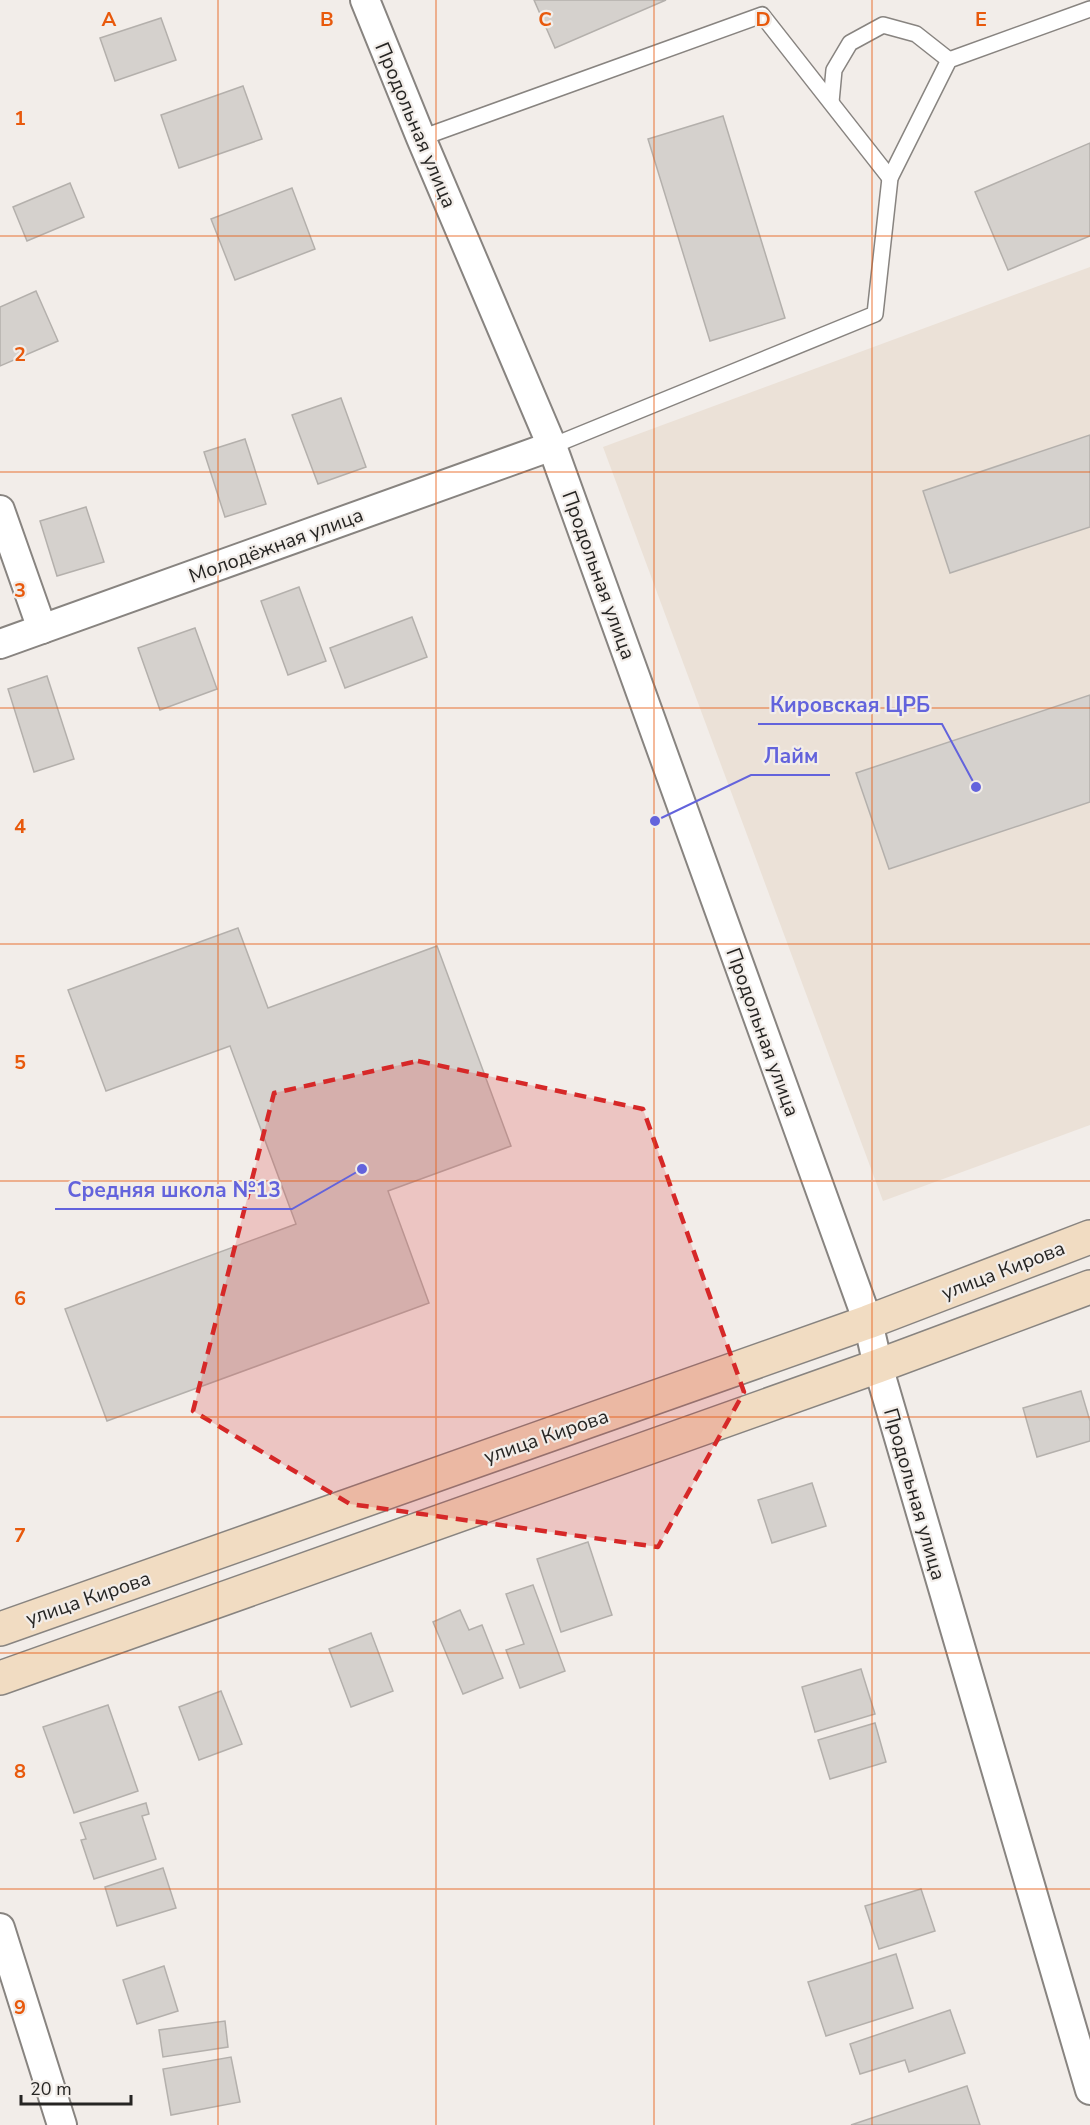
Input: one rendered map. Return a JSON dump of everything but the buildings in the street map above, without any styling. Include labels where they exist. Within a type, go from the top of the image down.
[{"type":"street","name":"Продольная улица","points":[[364,0],[552,446],[867,1322],[1090,2090]]},
{"type":"street","name":"Молодёжная улица","points":[[0,644],[552,446]]},
{"type":"street","points":[[0,510],[42,629]]},
{"type":"street","name":"улица Кирова","points":[[0,1629],[867,1322],[1090,1237]]},
{"type":"street","points":[[0,1678],[878,1366],[1090,1287]]},
{"type":"street","points":[[0,1928],[62,2125]]},
{"type":"lane","points":[[552,446],[875,314],[890,178],[949,60],[1090,9]]},
{"type":"lane","points":[[421,138],[762,15],[890,178]]},
{"type":"lane","points":[[831,102],[834,69],[850,43],[882,25],[916,34],[949,60]]},
{"type":"highlighted area","points":[[418,1061],[643,1109],[744,1392],[658,1547],[350,1504],[193,1411],[274,1093]]},
{"type":"shaded area","points":[[1090,267],[1090,1125],[883,1201],[603,447]]},
{"type":"place","name":"Кировская ЦРБ","points":[[976,787]]},
{"type":"place","name":"Лайм","points":[[655,821]]},
{"type":"place","name":"Средняя школа №13","points":[[362,1169]]}]
